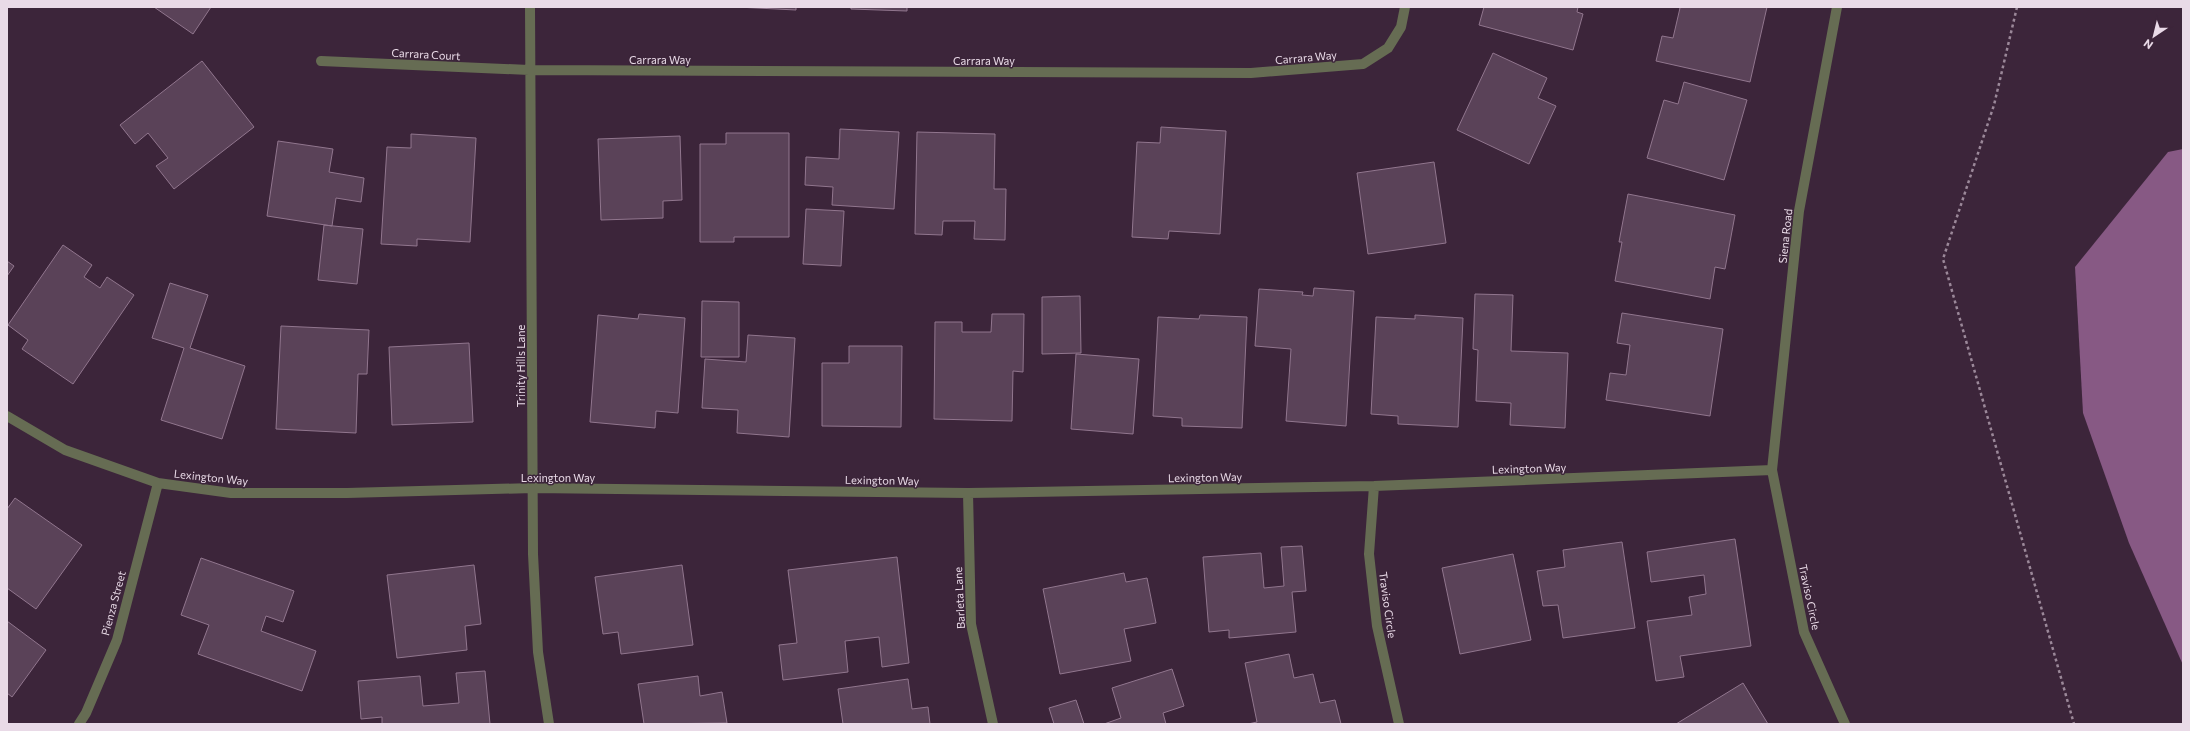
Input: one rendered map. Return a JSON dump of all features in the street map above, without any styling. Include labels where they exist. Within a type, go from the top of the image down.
[{"type":"street","name":"Trinity Hills Lane","points":[[530,7],[529,70],[533,554],[538,652],[549,724]]},
{"type":"street","name":"Carrara Way","points":[[529,70],[1251,73],[1363,64],[1388,48],[1401,26],[1405,7]]},
{"type":"street","name":"Siena Road","points":[[1772,470],[1799,211],[1837,7]]},
{"type":"street","name":"Carrara Court","points":[[321,61],[529,70]]},
{"type":"street","name":"Lexington Way","points":[[7,416],[65,450],[158,483],[231,493],[347,493],[533,488],[968,493],[1374,486],[1772,470]]},
{"type":"street","name":"Traviso Circle","points":[[1772,470],[1804,632],[1845,724]]},
{"type":"street","name":"Pienza Street","points":[[79,724],[86,713],[117,640],[158,483]]},
{"type":"street","name":"Traviso Circle","points":[[1374,486],[1369,554],[1377,626],[1399,724]]},
{"type":"street","name":"Barleta Lane","points":[[968,493],[971,624],[993,724]]},
{"type":"path","points":[[2018,7],[1994,105],[1944,259],[2074,724]]},
{"type":"shaded area","points":[[2183,149],[2183,665],[2129,543],[2083,413],[2075,267],[2168,152]]},
{"type":"building","points":[[154,7],[211,7],[193,34]]},
{"type":"building","points":[[737,7],[796,7],[796,10]]},
{"type":"building","points":[[851,7],[907,7],[907,11],[851,9]]},
{"type":"building","points":[[1484,7],[1578,7],[1577,12],[1583,14],[1573,50],[1479,25]]},
{"type":"building","points":[[1678,7],[1767,7],[1750,82],[1656,61],[1662,36],[1673,38],[1680,8]]},
{"type":"building","points":[[1493,53],[1547,78],[1538,98],[1556,106],[1529,164],[1457,130]]},
{"type":"building","points":[[202,61],[254,127],[174,189],[156,166],[168,158],[148,133],[135,144],[120,125]]},
{"type":"building","points":[[1684,82],[1747,100],[1724,180],[1647,158],[1664,100],[1678,104]]},
{"type":"building","points":[[1161,127],[1226,131],[1220,234],[1169,231],[1168,239],[1132,237],[1137,142],[1160,143]]},
{"type":"building","points":[[840,129],[899,132],[894,209],[832,205],[833,187],[805,185],[806,157],[839,159]]},
{"type":"building","points":[[917,132],[995,134],[994,189],[1006,189],[1005,240],[974,239],[975,221],[943,221],[942,235],[915,234]]},
{"type":"building","points":[[726,133],[789,133],[789,237],[734,237],[734,242],[700,242],[700,144],[726,144]]},
{"type":"building","points":[[411,134],[476,138],[470,242],[417,239],[417,246],[381,244],[387,147],[411,148]]},
{"type":"building","points":[[680,136],[682,200],[663,201],[663,218],[601,220],[598,139]]},
{"type":"building","points":[[278,141],[333,149],[329,172],[364,178],[361,202],[336,198],[332,226],[267,216]]},
{"type":"building","points":[[1434,162],[1446,243],[1368,254],[1357,173]]},
{"type":"building","points":[[1628,194],[1735,215],[1725,269],[1715,267],[1710,299],[1615,281],[1622,242],[1619,242]]},
{"type":"building","points":[[806,209],[844,211],[841,266],[803,264]]},
{"type":"building","points":[[324,225],[363,229],[357,284],[318,280]]},
{"type":"building","points":[[63,245],[92,265],[84,277],[100,288],[107,277],[134,295],[73,384],[22,349],[28,340],[8,325]]},
{"type":"building","points":[[7,261],[14,266],[7,276]]},
{"type":"building","points":[[170,283],[208,295],[190,348],[245,366],[222,439],[161,420],[184,348],[152,338]]},
{"type":"building","points":[[1314,288],[1354,291],[1346,426],[1286,421],[1291,349],[1255,346],[1259,289],[1303,292],[1302,295],[1313,296]]},
{"type":"building","points":[[1475,294],[1513,295],[1511,351],[1568,353],[1565,428],[1510,425],[1511,403],[1476,401],[1478,350],[1473,349]]},
{"type":"building","points":[[1080,296],[1081,353],[1042,354],[1042,297]]},
{"type":"building","points":[[702,301],[739,302],[739,357],[701,357]]},
{"type":"building","points":[[1622,313],[1723,329],[1710,416],[1606,400],[1610,373],[1626,375],[1630,345],[1617,343]]},
{"type":"building","points":[[639,314],[685,318],[678,413],[656,411],[655,428],[590,422],[598,315],[638,319]]},
{"type":"building","points":[[992,314],[1024,314],[1023,372],[1013,371],[1012,421],[934,419],[935,322],[962,322],[962,332],[991,332]]},
{"type":"building","points":[[1200,315],[1247,317],[1242,428],[1182,426],[1182,418],[1153,416],[1158,317],[1199,319]]},
{"type":"building","points":[[1415,315],[1463,318],[1458,427],[1398,424],[1398,416],[1371,414],[1376,317],[1415,319]]},
{"type":"building","points":[[281,326],[369,330],[367,374],[358,374],[356,433],[276,429]]},
{"type":"building","points":[[748,335],[795,338],[789,437],[737,433],[738,410],[702,408],[705,359],[746,362]]},
{"type":"building","points":[[469,343],[473,422],[392,425],[389,347]]},
{"type":"building","points":[[849,346],[902,346],[901,427],[822,426],[822,363],[849,363]]},
{"type":"building","points":[[1076,354],[1139,359],[1133,434],[1071,429]]},
{"type":"building","points":[[15,498],[82,545],[36,609],[7,588],[7,509]]},
{"type":"building","points":[[1735,539],[1751,646],[1680,656],[1684,677],[1656,681],[1647,621],[1692,615],[1689,597],[1706,594],[1704,575],[1651,582],[1647,552]]},
{"type":"building","points":[[1622,542],[1635,628],[1563,638],[1558,605],[1543,606],[1537,571],[1565,567],[1563,550]]},
{"type":"building","points":[[1302,546],[1306,591],[1292,592],[1296,632],[1229,638],[1229,630],[1209,632],[1203,557],[1261,553],[1264,588],[1284,586],[1281,547]]},
{"type":"building","points":[[1513,554],[1531,640],[1460,654],[1442,568]]},
{"type":"building","points":[[897,557],[909,663],[882,667],[879,637],[845,641],[848,672],[783,680],[779,645],[797,643],[788,570]]},
{"type":"building","points":[[201,558],[294,591],[283,622],[266,616],[261,631],[316,651],[302,691],[198,654],[209,625],[181,615]]},
{"type":"building","points":[[474,565],[481,624],[465,626],[467,650],[397,658],[387,575]]},
{"type":"building","points":[[682,565],[693,645],[621,654],[618,632],[603,634],[595,577]]},
{"type":"building","points":[[1124,573],[1126,582],[1147,578],[1156,623],[1124,629],[1131,661],[1060,674],[1043,589]]},
{"type":"building","points":[[7,621],[46,650],[12,697],[7,693]]},
{"type":"building","points":[[1289,654],[1294,678],[1313,674],[1320,703],[1335,700],[1341,724],[1248,724],[1257,722],[1245,663]]},
{"type":"building","points":[[1172,669],[1184,706],[1163,713],[1166,724],[1104,724],[1121,718],[1112,688]]},
{"type":"building","points":[[485,671],[490,724],[382,724],[382,717],[361,719],[358,681],[420,676],[423,706],[459,703],[456,673]]},
{"type":"building","points":[[698,676],[700,696],[722,692],[727,723],[644,724],[638,684]]},
{"type":"building","points":[[908,679],[912,709],[928,707],[930,724],[843,724],[838,689]]},
{"type":"building","points":[[1743,683],[1768,724],[1676,724]]},
{"type":"building","points":[[1076,700],[1084,724],[1054,724],[1049,708]]}]
